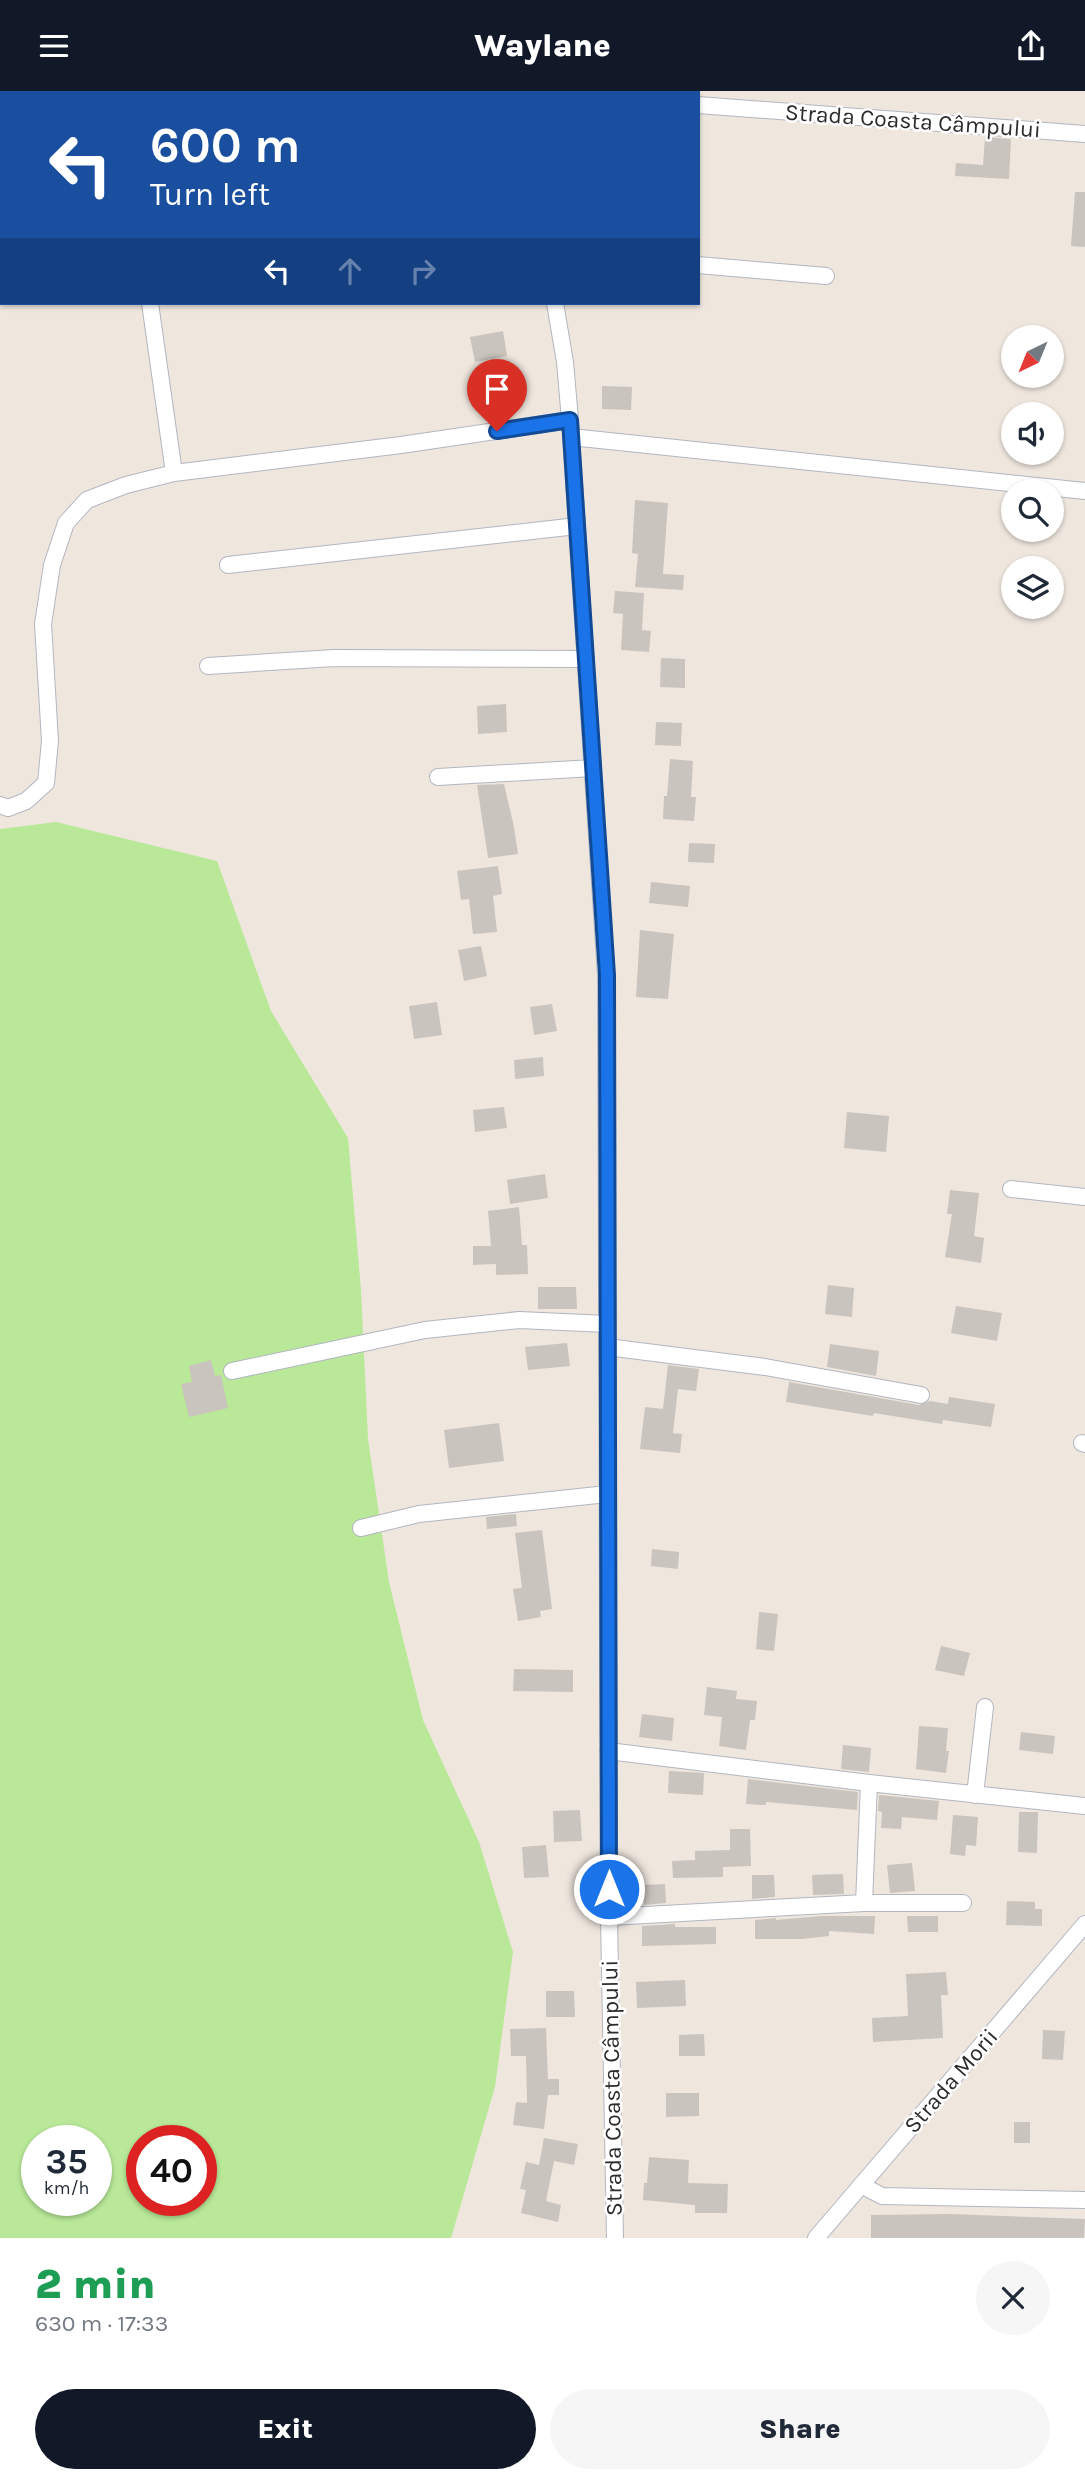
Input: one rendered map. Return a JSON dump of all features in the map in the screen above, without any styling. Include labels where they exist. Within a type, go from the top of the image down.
[{"type":"street","name":"Strada Coasta Câmpului","points":[[700,105],[1085,134]]},
{"type":"street","points":[[700,265],[826,276]]},
{"type":"street","points":[[150,305],[174,473]]},
{"type":"street","name":"Strada Coasta Câmpului","points":[[555,305],[565,362],[570,420],[607,975],[609,1917],[615,2238]]},
{"type":"street","points":[[0,805],[8,808],[26,801],[46,783],[50,741],[43,624],[52,565],[66,523],[87,500],[127,485],[174,473],[401,445],[570,420]]},
{"type":"street","points":[[571,437],[1085,491]]},
{"type":"street","points":[[228,565],[577,526]]},
{"type":"street","points":[[208,666],[334,658],[586,659]]},
{"type":"street","points":[[438,777],[593,768]]},
{"type":"street","points":[[1011,1189],[1085,1197]]},
{"type":"street","points":[[232,1371],[425,1329],[519,1320],[607,1324]]},
{"type":"street","points":[[607,1347],[765,1367],[921,1395]]},
{"type":"street","points":[[361,1528],[419,1514],[607,1494]]},
{"type":"street","points":[[975,1795],[985,1706]]},
{"type":"street","points":[[608,1751],[1085,1806]]},
{"type":"street","points":[[864,1903],[869,1783]]},
{"type":"street","points":[[609,1917],[864,1903],[964,1903]]},
{"type":"street","name":"Strada Morii","points":[[816,2238],[1085,1924]]},
{"type":"street","points":[[862,2185],[882,2196],[1085,2200]]},
{"type":"green space","points":[[56,822],[217,861],[271,1011],[348,1138],[361,1290],[368,1439],[389,1582],[423,1720],[479,1842],[513,1952],[495,2087],[451,2238],[0,2238],[0,829]]},
{"type":"building","points":[[985,137],[1011,139],[1009,179],[955,176],[956,163],[983,165]]},
{"type":"building","points":[[1075,192],[1085,192],[1085,247],[1071,246]]},
{"type":"building","points":[[503,331],[507,356],[475,362],[470,337]]},
{"type":"building","points":[[602,386],[632,387],[631,410],[602,409]]},
{"type":"building","points":[[635,500],[668,503],[663,574],[684,575],[683,590],[635,587],[638,554],[632,553]]},
{"type":"building","points":[[615,591],[644,593],[642,630],[651,631],[649,652],[621,650],[623,614],[613,613]]},
{"type":"building","points":[[661,658],[685,659],[685,688],[660,687]]},
{"type":"building","points":[[506,704],[507,732],[478,734],[477,706]]},
{"type":"building","points":[[656,722],[682,723],[681,746],[655,745]]},
{"type":"building","points":[[670,759],[693,761],[691,797],[696,797],[694,821],[663,819]]},
{"type":"building","points":[[504,784],[518,854],[488,858],[477,785]]},
{"type":"building","points":[[689,843],[715,844],[714,863],[688,862]]},
{"type":"building","points":[[498,866],[502,894],[493,896],[497,932],[473,934],[469,899],[461,900],[457,871]]},
{"type":"building","points":[[651,882],[690,886],[688,907],[649,903]]},
{"type":"building","points":[[640,930],[674,934],[668,999],[636,997]]},
{"type":"building","points":[[481,946],[487,976],[464,981],[458,950]]},
{"type":"building","points":[[437,1002],[442,1035],[414,1039],[409,1006]]},
{"type":"building","points":[[552,1004],[557,1031],[534,1035],[530,1007]]},
{"type":"building","points":[[543,1057],[544,1076],[515,1079],[514,1060]]},
{"type":"building","points":[[504,1107],[507,1128],[475,1132],[473,1110]]},
{"type":"building","points":[[847,1112],[889,1116],[886,1152],[844,1148]]},
{"type":"building","points":[[545,1174],[548,1198],[510,1204],[507,1180]]},
{"type":"building","points":[[950,1190],[979,1193],[974,1236],[984,1238],[981,1263],[945,1257],[952,1214],[947,1214]]},
{"type":"building","points":[[519,1207],[522,1245],[527,1245],[528,1274],[496,1275],[496,1264],[473,1265],[473,1246],[491,1246],[488,1211]]},
{"type":"building","points":[[828,1285],[854,1288],[852,1317],[825,1314]]},
{"type":"building","points":[[538,1287],[576,1287],[577,1309],[538,1309]]},
{"type":"building","points":[[956,1306],[1002,1313],[997,1341],[951,1333]]},
{"type":"building","points":[[567,1343],[570,1366],[528,1370],[525,1347]]},
{"type":"building","points":[[830,1344],[879,1351],[876,1376],[827,1367]]},
{"type":"building","points":[[211,1360],[215,1376],[221,1375],[228,1408],[189,1417],[181,1384],[192,1382],[189,1366]]},
{"type":"building","points":[[668,1365],[699,1369],[696,1391],[678,1389],[673,1433],[682,1434],[680,1453],[640,1449],[645,1407],[663,1409]]},
{"type":"building","points":[[789,1382],[919,1405],[930,1401],[948,1404],[949,1397],[995,1404],[991,1427],[943,1420],[942,1424],[786,1402]]},
{"type":"building","points":[[499,1423],[504,1461],[449,1468],[444,1430]]},
{"type":"building","points":[[516,1514],[517,1526],[487,1529],[486,1517]]},
{"type":"building","points":[[542,1530],[552,1609],[540,1611],[541,1617],[518,1621],[513,1589],[522,1588],[515,1533]]},
{"type":"building","points":[[652,1549],[679,1552],[678,1569],[651,1566]]},
{"type":"building","points":[[759,1612],[778,1614],[774,1651],[756,1649]]},
{"type":"building","points":[[941,1646],[970,1653],[964,1676],[935,1670]]},
{"type":"building","points":[[514,1669],[573,1670],[573,1692],[513,1691]]},
{"type":"building","points":[[707,1687],[737,1691],[736,1699],[757,1701],[755,1720],[750,1720],[746,1750],[719,1746],[722,1717],[704,1715]]},
{"type":"building","points":[[642,1714],[674,1718],[672,1741],[639,1737]]},
{"type":"building","points":[[919,1726],[948,1728],[946,1773],[916,1769]]},
{"type":"building","points":[[1021,1732],[1055,1736],[1053,1754],[1019,1750]]},
{"type":"building","points":[[843,1745],[871,1748],[869,1772],[841,1769]]},
{"type":"building","points":[[669,1771],[704,1773],[703,1795],[668,1793]]},
{"type":"building","points":[[748,1779],[858,1792],[857,1810],[766,1802],[766,1805],[746,1804]]},
{"type":"building","points":[[879,1795],[939,1801],[937,1820],[902,1817],[901,1829],[881,1828]]},
{"type":"building","points":[[580,1810],[582,1841],[554,1842],[553,1811]]},
{"type":"building","points":[[1019,1812],[1038,1812],[1037,1853],[1018,1852]]},
{"type":"building","points":[[953,1815],[978,1817],[976,1846],[966,1845],[965,1856],[950,1854]]},
{"type":"building","points":[[730,1829],[750,1829],[751,1866],[723,1867],[723,1877],[673,1878],[672,1861],[695,1860],[695,1851],[730,1850]]},
{"type":"building","points":[[546,1845],[549,1877],[524,1878],[522,1847]]},
{"type":"building","points":[[912,1863],[915,1891],[890,1893],[887,1865]]},
{"type":"building","points":[[843,1874],[844,1894],[813,1895],[812,1875]]},
{"type":"building","points":[[752,1875],[774,1875],[775,1897],[752,1899]]},
{"type":"building","points":[[665,1884],[666,1903],[644,1905],[643,1885]]},
{"type":"building","points":[[1007,1901],[1035,1902],[1035,1909],[1042,1909],[1042,1926],[1006,1925]]},
{"type":"building","points":[[875,1916],[874,1934],[829,1931],[829,1936],[802,1939],[755,1939],[755,1920]]},
{"type":"building","points":[[907,1916],[938,1916],[938,1932],[908,1932]]},
{"type":"building","points":[[675,1924],[675,1927],[716,1927],[716,1944],[642,1946],[642,1926]]},
{"type":"building","points":[[946,1972],[948,1995],[941,1995],[943,2038],[873,2042],[872,2018],[908,2016],[906,1974]]},
{"type":"building","points":[[685,1980],[686,2006],[637,2008],[636,1982]]},
{"type":"building","points":[[546,1991],[574,1991],[575,2017],[546,2017]]},
{"type":"building","points":[[546,2028],[548,2079],[559,2079],[559,2095],[548,2095],[544,2129],[513,2125],[516,2102],[527,2103],[526,2056],[511,2056],[510,2029]]},
{"type":"building","points":[[1043,2030],[1065,2031],[1063,2060],[1042,2059]]},
{"type":"building","points":[[704,2034],[705,2056],[679,2056],[679,2035]]},
{"type":"building","points":[[666,2093],[699,2093],[699,2116],[666,2117]]},
{"type":"building","points":[[1014,2122],[1030,2122],[1030,2143],[1014,2143]]},
{"type":"building","points":[[544,2138],[578,2144],[574,2165],[554,2161],[546,2201],[561,2205],[558,2222],[521,2213],[526,2190],[520,2189],[526,2162],[539,2165]]},
{"type":"building","points":[[649,2157],[689,2160],[688,2183],[728,2184],[727,2213],[695,2213],[695,2205],[643,2200]]},
{"type":"building","points":[[950,2214],[1085,2219],[1084,2238],[871,2238],[871,2215]]},
{"type":"route","points":[[497,431],[570,420],[607,975],[609,1889]]}]
